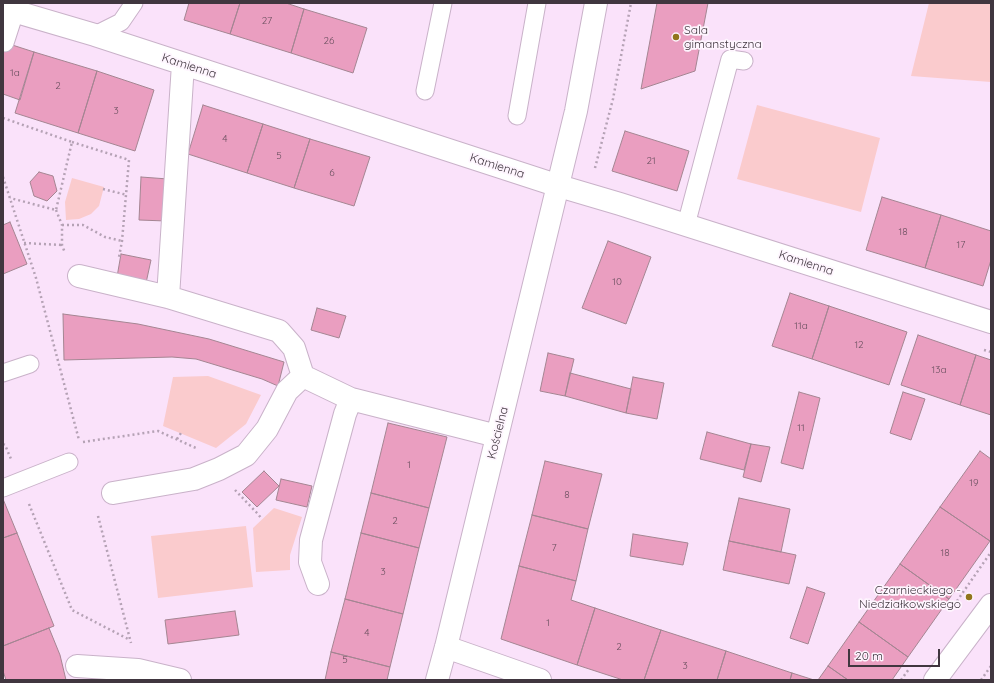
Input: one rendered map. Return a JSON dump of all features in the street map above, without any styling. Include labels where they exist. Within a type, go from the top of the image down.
[{"type":"street","name":"Kościelna","points":[[437,680],[576,111],[596,3]]},
{"type":"street","name":"Kamienna","points":[[9,10],[95,35],[558,186],[991,322]]},
{"type":"street","points":[[168,297],[184,64]]},
{"type":"street","points":[[79,276],[168,297],[279,331],[294,348],[303,376],[350,399],[497,436]]},
{"type":"street","points":[[113,493],[194,479],[219,469],[246,455],[267,429],[287,391],[303,376]]},
{"type":"street","points":[[318,584],[310,562],[311,540],[350,399]]},
{"type":"street","points":[[935,680],[991,605]]},
{"type":"street","points":[[446,647],[540,680]]},
{"type":"street","points":[[77,666],[138,670],[180,680]]},
{"type":"lane","points":[[95,35],[121,22],[134,3]]},
{"type":"lane","points":[[425,91],[443,3]]},
{"type":"lane","points":[[517,116],[537,3]]},
{"type":"lane","points":[[5,43],[9,10]]},
{"type":"lane","points":[[686,225],[730,59],[744,61]]},
{"type":"lane","points":[[3,373],[30,364]]},
{"type":"lane","points":[[3,488],[69,462]]},
{"type":"path","points":[[594,171],[613,99],[632,3]]},
{"type":"path","points":[[3,118],[129,160],[122,241],[112,284]]},
{"type":"path","points":[[72,142],[56,210],[62,226],[62,245],[69,264],[79,276]]},
{"type":"path","points":[[3,177],[36,278],[79,443]]},
{"type":"path","points":[[103,189],[127,194]]},
{"type":"path","points":[[9,198],[56,210]]},
{"type":"path","points":[[62,226],[83,225],[105,237],[122,241]]},
{"type":"path","points":[[24,243],[62,245]]},
{"type":"path","points":[[177,439],[181,433]]},
{"type":"path","points":[[3,444],[5,445],[72,610],[130,640]]},
{"type":"path","points":[[98,515],[138,670]]},
{"type":"path","points":[[981,680],[991,666]]},
{"type":"shaded area","points":[[929,3],[991,3],[991,82],[911,76]]},
{"type":"shaded area","points":[[757,105],[880,138],[861,212],[737,179]]},
{"type":"shaded area","points":[[72,178],[104,187],[99,206],[91,214],[79,219],[66,220],[65,202]]},
{"type":"shaded area","points":[[208,376],[261,395],[246,424],[216,448],[163,426],[173,377]]},
{"type":"shaded area","points":[[274,508],[302,517],[290,555],[290,570],[256,572],[253,528]]},
{"type":"shaded area","points":[[246,526],[253,587],[158,598],[151,536]]},
{"type":"building","points":[[189,3],[240,3],[230,34],[184,20]]},
{"type":"building","points":[[240,3],[286,3],[304,9],[291,53],[230,34]]},
{"type":"building","name":"Sala gimanstyczna","points":[[657,3],[708,3],[695,71],[641,89]]},
{"type":"building","points":[[304,9],[367,28],[353,73],[291,53]]},
{"type":"building","points":[[3,42],[34,52],[20,100],[3,94]]},
{"type":"building","points":[[34,52],[97,71],[78,133],[15,113]]},
{"type":"building","points":[[97,71],[154,90],[135,151],[78,133]]},
{"type":"building","points":[[203,105],[263,124],[247,173],[188,154]]},
{"type":"building","points":[[263,124],[310,139],[294,188],[247,173]]},
{"type":"building","points":[[625,131],[689,151],[677,191],[612,171]]},
{"type":"building","points":[[310,139],[370,157],[354,206],[294,188]]},
{"type":"building","points":[[39,172],[53,176],[57,191],[47,201],[34,196],[30,182]]},
{"type":"building","points":[[141,177],[168,179],[166,221],[139,220]]},
{"type":"building","points":[[882,197],[941,215],[925,268],[866,250]]},
{"type":"building","points":[[941,215],[991,231],[991,260],[983,286],[925,268]]},
{"type":"building","points":[[10,222],[27,264],[3,274],[3,225]]},
{"type":"building","points":[[608,241],[651,257],[626,324],[582,308]]},
{"type":"building","points":[[121,254],[151,260],[146,283],[117,277]]},
{"type":"building","points":[[790,293],[829,306],[812,359],[772,346]]},
{"type":"building","points":[[829,306],[907,332],[889,385],[812,359]]},
{"type":"building","points":[[317,308],[346,316],[339,338],[311,330]]},
{"type":"building","points":[[63,314],[138,324],[209,339],[284,362],[278,386],[262,379],[196,359],[172,357],[64,360]]},
{"type":"building","points":[[918,335],[976,355],[960,405],[901,385]]},
{"type":"building","points":[[548,353],[574,359],[565,396],[540,391]]},
{"type":"building","points":[[976,355],[991,360],[991,415],[960,405]]},
{"type":"building","points":[[570,373],[631,389],[626,413],[565,396]]},
{"type":"building","points":[[633,377],[664,383],[657,419],[626,413]]},
{"type":"building","points":[[799,392],[820,398],[803,469],[781,463]]},
{"type":"building","points":[[903,392],[925,399],[911,440],[890,433]]},
{"type":"building","points":[[388,423],[447,437],[429,508],[371,493]]},
{"type":"building","points":[[707,432],[751,444],[744,470],[700,459]]},
{"type":"building","points":[[751,444],[770,447],[761,482],[743,477]]},
{"type":"building","points":[[980,451],[991,459],[990,541],[940,507]]},
{"type":"building","points":[[545,461],[602,474],[588,529],[532,515]]},
{"type":"building","points":[[264,471],[279,486],[257,507],[242,492]]},
{"type":"building","points":[[281,479],[312,486],[307,507],[276,500]]},
{"type":"building","points":[[371,493],[429,508],[419,548],[361,533]]},
{"type":"building","points":[[739,498],[790,509],[781,552],[729,541]]},
{"type":"building","points":[[3,499],[17,533],[3,538]]},
{"type":"building","points":[[940,507],[990,541],[949,599],[900,564]]},
{"type":"building","points":[[532,515],[588,529],[576,581],[519,566]]},
{"type":"building","points":[[17,533],[54,626],[3,646],[3,538]]},
{"type":"building","points":[[361,533],[419,548],[403,614],[345,599]]},
{"type":"building","points":[[633,534],[688,543],[683,565],[630,556]]},
{"type":"building","points":[[729,541],[796,555],[789,584],[723,570]]},
{"type":"building","points":[[900,564],[949,599],[908,657],[859,622]]},
{"type":"building","points":[[519,566],[576,581],[571,600],[595,608],[577,665],[501,639]]},
{"type":"building","points":[[807,587],[825,593],[808,644],[790,638]]},
{"type":"building","points":[[345,599],[403,614],[390,667],[331,652]]},
{"type":"building","points":[[595,608],[661,630],[644,680],[623,680],[577,665]]},
{"type":"building","points":[[235,611],[239,635],[168,644],[165,620]]},
{"type":"building","points":[[859,622],[908,657],[892,680],[848,680],[828,666]]},
{"type":"building","points":[[49,628],[60,655],[66,680],[6,680],[3,671],[3,646]]},
{"type":"building","points":[[661,630],[726,651],[717,680],[644,680]]},
{"type":"building","points":[[726,651],[792,673],[790,680],[717,680]]},
{"type":"building","points":[[331,652],[390,667],[387,680],[325,680]]},
{"type":"building","points":[[828,666],[848,680],[818,680]]},
{"type":"building","points":[[792,673],[814,680],[790,680]]},
{"type":"place","name":"Sala gimanstyczna","points":[[676,37]]},
{"type":"place","name":"Czarnieckiego - Niedziałkowskiego","points":[[969,597]]}]
